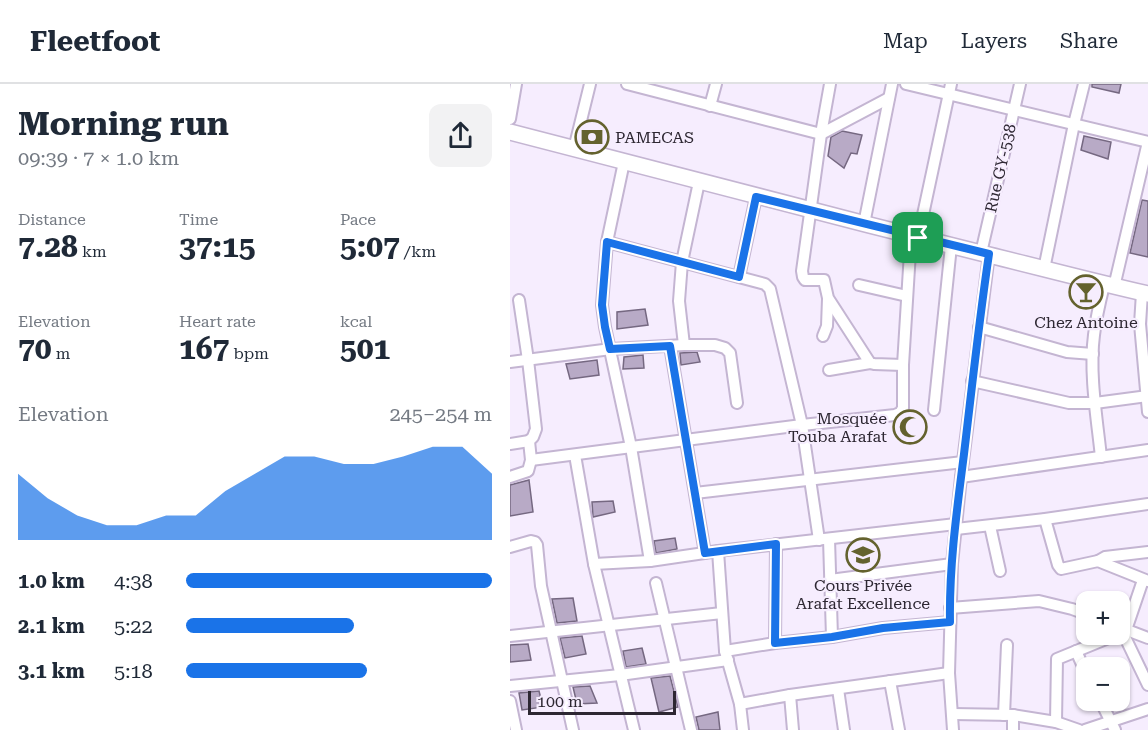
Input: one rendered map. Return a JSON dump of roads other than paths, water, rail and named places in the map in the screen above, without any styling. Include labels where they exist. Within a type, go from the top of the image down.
[{"type":"street","points":[[510,119],[516,84]]},
{"type":"street","points":[[574,149],[590,84]]},
{"type":"street","points":[[627,84],[653,87],[710,106],[821,134],[889,98]]},
{"type":"street","points":[[710,106],[716,84]]},
{"type":"street","points":[[823,336],[828,319],[828,298],[824,280],[805,280],[802,271],[830,84]]},
{"type":"street","points":[[864,224],[892,84]]},
{"type":"street","points":[[906,84],[950,89],[1014,110],[1148,142],[1146,160],[1094,334],[1095,403],[1101,457]]},
{"type":"street","name":"Rue GY-538","points":[[953,730],[949,673],[950,609],[961,477],[979,327],[985,253],[1020,84]]},
{"type":"street","points":[[1044,269],[1084,84]]},
{"type":"street","points":[[531,460],[802,425],[895,416],[900,413],[903,408],[907,296],[914,237],[950,89]]},
{"type":"street","points":[[510,132],[756,197],[1109,286],[1145,293],[1140,324],[1148,412]]},
{"type":"street","points":[[624,162],[607,242],[602,305],[631,447],[650,561]]},
{"type":"street","points":[[684,345],[679,301],[682,262],[699,182]]},
{"type":"street","points":[[739,277],[756,197]]},
{"type":"street","points":[[607,242],[765,284],[770,290],[802,425],[810,480],[824,539],[830,580],[832,637]]},
{"type":"street","points":[[934,410],[951,246]]},
{"type":"street","points":[[859,285],[907,296]]},
{"type":"street","points":[[828,298],[870,363]]},
{"type":"street","points":[[510,444],[529,441],[536,429],[519,300]]},
{"type":"street","points":[[979,327],[1067,352],[1093,354]]},
{"type":"street","points":[[510,362],[610,349],[715,345],[725,348],[729,353],[737,403]]},
{"type":"street","points":[[670,346],[705,553]]},
{"type":"street","points":[[829,370],[870,363],[903,365]]},
{"type":"street","points":[[972,381],[1069,404],[1147,396]]},
{"type":"street","points":[[510,477],[528,471],[531,460],[529,441]]},
{"type":"street","points":[[961,477],[1148,450]]},
{"type":"street","points":[[575,455],[594,564],[634,730]]},
{"type":"street","points":[[695,493],[963,462]]},
{"type":"street","points":[[594,564],[650,561],[824,539],[990,526],[1148,504]]},
{"type":"street","points":[[1045,519],[1061,569],[1098,561],[1105,557],[1148,552]]},
{"type":"street","points":[[990,526],[1000,571]]},
{"type":"street","points":[[510,547],[531,541],[537,545],[540,586],[573,730]]},
{"type":"street","points":[[775,643],[776,544]]},
{"type":"street","points":[[718,551],[726,656],[740,704],[743,730]]},
{"type":"street","points":[[1098,561],[1146,581],[1130,614]]},
{"type":"street","points":[[830,580],[952,564]]},
{"type":"street","points":[[656,583],[691,730]]},
{"type":"street","points":[[950,609],[1039,601],[1076,610]]},
{"type":"street","points":[[510,636],[722,613]]},
{"type":"street","points":[[510,686],[676,667],[775,643],[832,637],[883,628],[950,622]]},
{"type":"street","points":[[1130,634],[1148,638]]},
{"type":"street","points":[[1007,645],[1009,715],[1013,730]]},
{"type":"street","points":[[1056,722],[1056,661],[1059,657],[1090,645]]},
{"type":"street","points":[[1128,645],[1148,685]]},
{"type":"street","points":[[1076,651],[1079,657]]},
{"type":"street","points":[[740,704],[949,673]]},
{"type":"street","points":[[890,681],[899,730]]},
{"type":"street","points":[[838,689],[844,730]]},
{"type":"street","points":[[790,695],[793,730]]},
{"type":"street","points":[[510,701],[516,730]]},
{"type":"street","points":[[1085,730],[1113,726],[1148,709]]},
{"type":"street","points":[[1106,711],[1113,726]]},
{"type":"street","points":[[952,714],[1009,715],[1056,722],[1079,730]]},
{"type":"place","name":"PAMECAS","points":[[592,137]]},
{"type":"place","name":"Chez Antoine","points":[[1086,292]]},
{"type":"place","name":"Mosquée Touba Arafat","points":[[910,427]]},
{"type":"place","name":"Cours Privée Arafat Excellence","points":[[863,555]]}]
